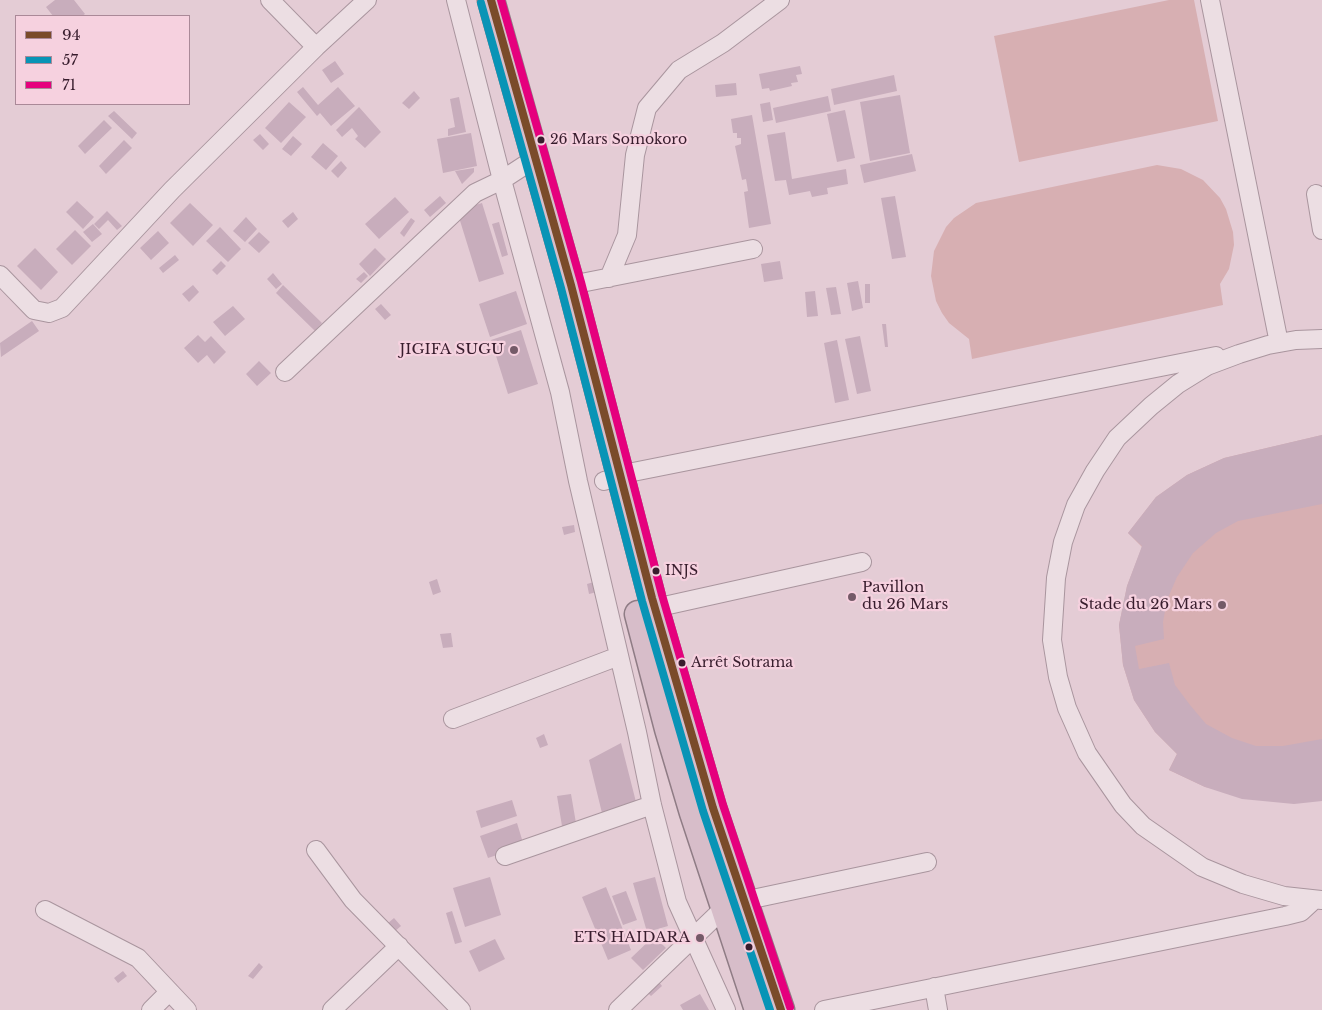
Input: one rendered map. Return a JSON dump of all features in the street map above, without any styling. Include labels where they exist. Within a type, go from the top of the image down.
[{"type":"highway","points":[[474,0],[525,165],[612,478],[645,605],[668,729],[693,813],[781,1010]]},
{"type":"highway","points":[[491,0],[571,286],[612,478]]},
{"type":"highway","points":[[732,898],[758,1010]]},
{"type":"street","points":[[270,0],[316,47]]},
{"type":"street","points":[[0,275],[34,310],[49,312],[62,308],[172,190],[316,47],[367,0]]},
{"type":"street","points":[[456,0],[502,180],[560,392],[578,481],[637,732],[652,805],[677,902],[726,1010]]},
{"type":"street","points":[[608,278],[628,235],[635,154],[647,108],[679,70],[724,43],[780,0]]},
{"type":"street","points":[[1210,0],[1279,343]]},
{"type":"street","points":[[285,372],[475,193],[502,180],[525,165]]},
{"type":"street","points":[[1316,194],[1322,230]]},
{"type":"street","points":[[571,286],[753,249]]},
{"type":"street","points":[[1318,900],[1284,896],[1252,887],[1202,867],[1144,826],[1123,805],[1087,753],[1067,708],[1058,677],[1052,640],[1056,578],[1063,542],[1076,505],[1095,470],[1117,438],[1150,406],[1178,384],[1207,366],[1239,354],[1279,343],[1322,339]]},
{"type":"street","points":[[612,478],[643,470],[1261,348]]},
{"type":"street","points":[[645,605],[861,557]]},
{"type":"street","points":[[453,719],[619,656]]},
{"type":"street","points":[[505,856],[652,805]]},
{"type":"street","points":[[316,850],[354,900],[461,1010]]},
{"type":"street","points":[[618,1010],[732,898],[925,858]]},
{"type":"street","points":[[824,1010],[1284,916],[1301,912],[1318,900]]},
{"type":"street","points":[[45,910],[138,958],[187,1010]]},
{"type":"street","points":[[332,1010],[399,946]]},
{"type":"street","points":[[934,987],[938,1010]]},
{"type":"street","points":[[151,1010],[170,992]]},
{"type":"shaded area","points":[[1169,0],[1194,0],[1218,121],[1019,162],[994,36]]},
{"type":"shaded area","points":[[1157,165],[1181,169],[1203,180],[1220,198],[1226,209],[1233,232],[1234,245],[1229,269],[1220,284],[1223,305],[972,359],[969,339],[949,323],[936,301],[931,276],[934,251],[946,227],[954,218],[976,203]]},
{"type":"shaded area","name":"Stade du 26 Mars","points":[[1322,435],[1322,801],[1205,787],[1169,770],[1177,754],[1155,732],[1134,700],[1123,665],[1119,625],[1127,586],[1142,547],[1128,533],[1156,497],[1187,475],[1224,458]]},
{"type":"building","points":[[55,0],[74,0],[85,14],[52,15],[46,7]]},
{"type":"building","points":[[335,61],[344,74],[331,83],[322,70]]},
{"type":"building","points":[[800,66],[802,74],[796,75],[798,82],[791,83],[792,86],[770,91],[769,88],[762,89],[759,74]]},
{"type":"building","points":[[894,75],[897,91],[834,105],[831,89]]},
{"type":"building","points":[[736,83],[737,95],[716,97],[715,85]]},
{"type":"building","points":[[303,87],[318,105],[338,87],[355,106],[331,126],[320,113],[317,116],[297,92]]},
{"type":"building","points":[[414,91],[420,98],[409,109],[402,103]]},
{"type":"building","points":[[900,95],[910,153],[870,161],[860,102]]},
{"type":"building","points":[[828,96],[831,111],[776,123],[773,108]]},
{"type":"building","points":[[459,97],[466,132],[448,136],[448,129],[455,127],[450,99]]},
{"type":"building","points":[[289,102],[306,117],[281,143],[265,128]]},
{"type":"building","points":[[770,102],[773,120],[763,122],[760,104]]},
{"type":"building","points":[[359,107],[381,132],[365,148],[355,139],[358,136],[352,128],[342,137],[336,130]]},
{"type":"building","points":[[845,110],[855,158],[837,162],[827,114]]},
{"type":"building","points":[[114,111],[137,133],[132,139],[108,116]]},
{"type":"building","points":[[752,115],[771,224],[749,228],[744,192],[748,191],[746,179],[742,180],[735,146],[741,144],[741,138],[737,138],[737,133],[733,133],[731,119]]},
{"type":"building","points":[[104,120],[112,128],[85,154],[78,146]]},
{"type":"building","points":[[785,132],[792,179],[846,169],[848,184],[827,188],[828,194],[812,197],[810,191],[789,195],[786,180],[775,181],[767,135]]},
{"type":"building","points":[[471,133],[477,166],[443,173],[437,139]]},
{"type":"building","points":[[260,134],[269,144],[263,150],[253,140]]},
{"type":"building","points":[[293,136],[302,144],[291,156],[282,149]]},
{"type":"building","points":[[124,140],[132,148],[106,174],[99,166]]},
{"type":"building","points":[[323,143],[338,156],[326,170],[311,157]]},
{"type":"building","points":[[912,154],[916,171],[864,183],[860,165]]},
{"type":"building","points":[[341,161],[347,168],[338,178],[331,171]]},
{"type":"building","points":[[474,168],[474,172],[462,184],[455,171]]},
{"type":"building","points":[[440,196],[446,203],[430,217],[424,210]]},
{"type":"building","points":[[895,196],[906,257],[892,259],[881,198]]},
{"type":"building","points":[[395,197],[409,212],[379,239],[365,224]]},
{"type":"building","points":[[77,201],[94,217],[83,229],[66,212]]},
{"type":"building","points":[[190,203],[213,225],[193,246],[170,223]]},
{"type":"building","points":[[482,203],[504,274],[479,282],[457,211]]},
{"type":"building","points":[[107,211],[122,226],[117,230],[108,220],[99,229],[94,224]]},
{"type":"building","points":[[293,212],[298,219],[288,228],[282,221]]},
{"type":"building","points":[[246,217],[257,229],[245,242],[233,231]]},
{"type":"building","points":[[411,218],[415,221],[404,237],[400,233]]},
{"type":"building","points":[[499,222],[508,255],[502,257],[492,224]]},
{"type":"building","points":[[93,224],[102,234],[92,242],[83,232]]},
{"type":"building","points":[[220,227],[241,249],[228,262],[206,241]]},
{"type":"building","points":[[75,230],[91,246],[72,265],[56,249]]},
{"type":"building","points":[[158,231],[169,243],[151,260],[140,248]]},
{"type":"building","points":[[259,232],[270,242],[259,253],[248,243]]},
{"type":"building","points":[[35,248],[58,272],[41,290],[17,266]]},
{"type":"building","points":[[375,248],[386,259],[370,276],[359,264]]},
{"type":"building","points":[[175,255],[179,260],[163,273],[159,268]]},
{"type":"building","points":[[221,261],[226,266],[217,275],[212,270]]},
{"type":"building","points":[[780,261],[783,279],[764,282],[761,264]]},
{"type":"building","points":[[364,272],[368,276],[361,283],[356,279]]},
{"type":"building","points":[[273,273],[282,284],[276,289],[267,279]]},
{"type":"building","points":[[858,281],[863,308],[852,311],[847,283]]},
{"type":"building","points":[[865,284],[870,284],[870,303],[865,303]]},
{"type":"building","points":[[193,285],[199,292],[189,302],[182,294]]},
{"type":"building","points":[[283,285],[322,323],[315,331],[276,293]]},
{"type":"building","points":[[836,287],[841,314],[831,315],[826,288]]},
{"type":"building","points":[[516,291],[527,324],[490,337],[479,304]]},
{"type":"building","points":[[815,291],[818,316],[807,317],[805,292]]},
{"type":"building","points":[[381,304],[391,315],[385,320],[375,309]]},
{"type":"building","points":[[233,306],[245,319],[225,336],[213,322]]},
{"type":"building","points":[[32,321],[39,331],[1,357],[0,343]]},
{"type":"building","points":[[882,324],[886,324],[888,347],[885,347]]},
{"type":"building","points":[[521,330],[538,384],[508,394],[491,340]]},
{"type":"building","points":[[198,335],[205,342],[211,336],[226,352],[214,364],[207,355],[198,363],[184,348]]},
{"type":"building","points":[[860,336],[871,391],[857,394],[845,339]]},
{"type":"building","points":[[837,340],[849,400],[835,403],[824,343]]},
{"type":"building","points":[[259,361],[271,373],[257,386],[246,374]]},
{"type":"building","points":[[1322,435],[1322,504],[1238,521],[1216,533],[1193,553],[1177,577],[1167,600],[1163,622],[1164,639],[1135,646],[1139,669],[1169,663],[1175,685],[1190,705],[1206,724],[1232,738],[1256,746],[1283,746],[1322,739],[1322,801],[1294,804],[1242,799],[1205,787],[1169,770],[1177,754],[1155,732],[1134,700],[1123,665],[1119,625],[1127,586],[1142,546],[1128,533],[1156,497],[1187,475],[1224,458]]},
{"type":"building","points":[[574,525],[575,532],[564,535],[562,527]]},
{"type":"building","points":[[437,579],[441,592],[433,595],[429,582]]},
{"type":"building","points":[[594,582],[597,592],[589,594],[587,584]]},
{"type":"building","points":[[451,633],[453,647],[443,648],[440,634]]},
{"type":"building","points":[[544,734],[548,745],[540,748],[536,738]]},
{"type":"building","points":[[621,743],[636,802],[602,813],[589,760]]},
{"type":"building","points":[[571,794],[577,829],[563,832],[557,796]]},
{"type":"building","points":[[512,800],[517,816],[481,828],[476,811]]},
{"type":"building","points":[[517,823],[524,846],[488,858],[480,836]]},
{"type":"building","points":[[490,877],[501,915],[465,927],[453,888]]},
{"type":"building","points":[[655,877],[668,926],[647,932],[633,883]]},
{"type":"building","points":[[606,887],[631,950],[608,960],[582,897]]},
{"type":"building","points":[[626,891],[637,920],[623,925],[612,896]]},
{"type":"building","points":[[452,911],[462,942],[455,944],[446,913]]},
{"type":"building","points":[[394,918],[401,926],[394,932],[387,924]]},
{"type":"building","points":[[654,936],[666,948],[643,970],[631,958]]},
{"type":"building","points":[[495,939],[505,959],[479,972],[469,951]]},
{"type":"building","points":[[259,963],[263,967],[253,979],[248,976]]},
{"type":"building","points":[[123,971],[127,976],[118,983],[114,978]]},
{"type":"building","points":[[659,982],[662,986],[651,996],[648,993]]},
{"type":"building","points":[[700,994],[709,1010],[683,1010],[680,1005]]},
{"type":"transit line","name":"94","points":[[491,0],[571,285],[652,598],[713,808],[781,1010]]},
{"type":"transit line","name":"71","points":[[501,0],[581,282],[662,595],[723,805],[790,1007]]},
{"type":"transit line","name":"57","points":[[481,3],[561,288],[642,601],[703,811],[770,1010]]},
{"type":"place","name":"26 Mars Somokoro","points":[[541,140]]},
{"type":"place","name":"JIGIFA SUGU","points":[[514,350]]},
{"type":"place","name":"INJS","points":[[656,571]]},
{"type":"place","name":"Pavillon du 26 Mars","points":[[852,597]]},
{"type":"place","name":"Stade du 26 Mars","points":[[1222,605]]},
{"type":"place","name":"Arrêt Sotrama","points":[[682,663]]},
{"type":"place","name":"ETS HAIDARA","points":[[700,938]]}]
